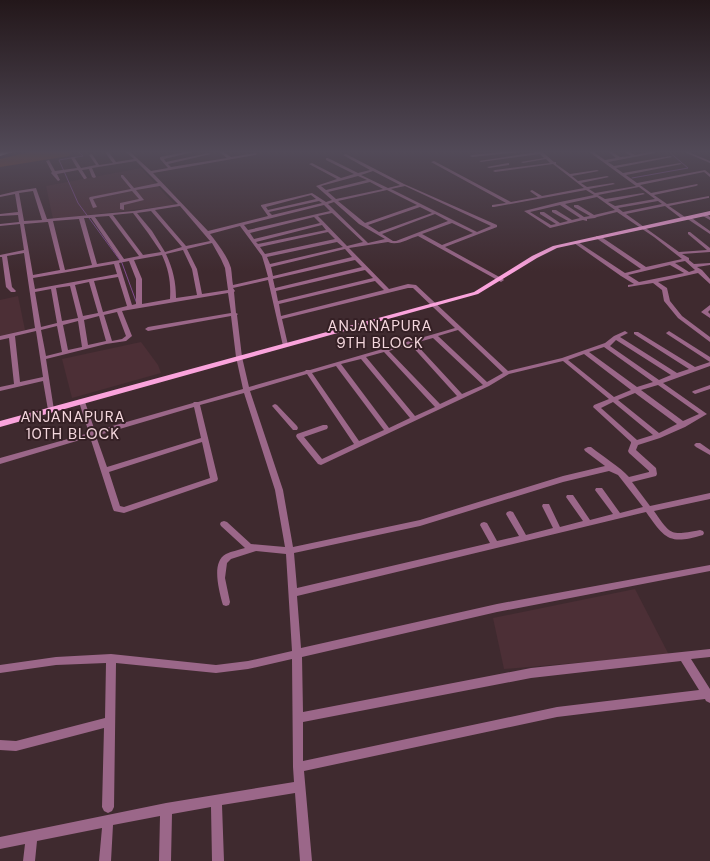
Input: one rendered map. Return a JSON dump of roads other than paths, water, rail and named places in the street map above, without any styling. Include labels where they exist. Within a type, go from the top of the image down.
[{"type":"main road","points":[[0,424],[239,357],[476,294],[501,280],[542,252],[576,242],[706,213]]},
{"type":"street","points":[[0,196],[22,191]]},
{"type":"street","points":[[36,191],[48,221],[63,272]]},
{"type":"street","points":[[95,207],[91,198],[124,191]]},
{"type":"street","points":[[122,209],[122,204],[142,200],[136,191]]},
{"type":"street","points":[[168,191],[214,241],[228,268],[239,357],[246,388],[279,490],[290,551],[297,654],[299,787],[306,861]]},
{"type":"street","points":[[207,233],[325,203],[382,191]]},
{"type":"street","points":[[390,191],[476,233]]},
{"type":"street","points":[[417,191],[495,226],[442,247]]},
{"type":"street","points":[[488,191],[510,203]]},
{"type":"street","points":[[532,191],[547,204]]},
{"type":"street","points":[[494,206],[572,191]]},
{"type":"street","points":[[591,191],[644,226],[680,253],[710,282]]},
{"type":"street","points":[[612,191],[526,211],[550,227],[585,220],[617,208],[658,200]]},
{"type":"street","points":[[646,191],[710,233]]},
{"type":"street","points":[[650,194],[664,191]]},
{"type":"street","points":[[17,192],[32,277],[51,410]]},
{"type":"street","points":[[324,192],[364,225],[389,240],[397,242],[452,221]]},
{"type":"street","points":[[604,201],[643,194]]},
{"type":"street","points":[[553,195],[585,220]]},
{"type":"street","points":[[624,213],[708,197]]},
{"type":"street","points":[[271,217],[267,211],[320,199],[366,243],[364,245]]},
{"type":"street","points":[[0,225],[111,215],[181,206]]},
{"type":"street","points":[[364,225],[419,206]]},
{"type":"street","points":[[576,206],[595,217]]},
{"type":"street","points":[[153,210],[186,248],[198,273],[200,296]]},
{"type":"street","points":[[554,211],[572,222]]},
{"type":"street","points":[[134,212],[165,253],[171,267],[174,285],[173,300]]},
{"type":"street","points":[[247,232],[334,212]]},
{"type":"street","points":[[0,215],[21,213]]},
{"type":"street","points":[[378,234],[435,213]]},
{"type":"street","points":[[542,213],[560,225]]},
{"type":"street","points":[[706,213],[710,219]]},
{"type":"street","points":[[111,215],[141,256]]},
{"type":"street","points":[[92,216],[123,260]]},
{"type":"street","points":[[315,216],[388,290]]},
{"type":"street","points":[[81,217],[95,266]]},
{"type":"street","points":[[241,224],[264,256],[268,266],[285,345]]},
{"type":"street","points":[[255,243],[322,224]]},
{"type":"street","points":[[255,243],[329,231]]},
{"type":"street","points":[[690,233],[710,250]]},
{"type":"street","points":[[418,234],[501,280]]},
{"type":"street","points":[[598,237],[645,269]]},
{"type":"street","points":[[264,256],[338,240]]},
{"type":"street","points":[[268,266],[389,240]]},
{"type":"street","points":[[32,277],[165,253],[214,241]]},
{"type":"street","points":[[576,242],[638,284]]},
{"type":"street","points":[[680,253],[710,250]]},
{"type":"street","points":[[13,291],[9,287],[2,256],[27,251]]},
{"type":"street","points":[[0,338],[139,305],[232,289],[356,258]]},
{"type":"street","points":[[131,259],[140,279],[139,305]]},
{"type":"street","points":[[623,275],[687,259]]},
{"type":"street","points":[[116,262],[130,307]]},
{"type":"street","points":[[671,263],[689,274]]},
{"type":"street","points":[[694,266],[710,264]]},
{"type":"street","points":[[273,290],[366,268]]},
{"type":"street","points":[[630,286],[689,274],[710,274]]},
{"type":"street","points":[[34,291],[120,275]]},
{"type":"street","points":[[276,303],[377,279]]},
{"type":"street","points":[[91,280],[108,343]]},
{"type":"street","points":[[655,282],[665,289],[667,301],[684,322],[710,340]]},
{"type":"street","points":[[72,284],[81,319],[85,348]]},
{"type":"street","points":[[279,318],[388,290],[414,286],[457,329],[507,373]]},
{"type":"street","points":[[53,287],[65,352]]},
{"type":"street","points":[[710,307],[704,312],[710,316]]},
{"type":"street","points":[[43,358],[124,340],[129,336],[119,310]]},
{"type":"street","points":[[148,329],[235,314]]},
{"type":"street","points":[[0,461],[246,388],[457,329]]},
{"type":"street","points":[[636,333],[693,370]]},
{"type":"street","points":[[635,443],[596,409],[597,405],[710,362],[669,333]]},
{"type":"street","points":[[607,345],[616,337],[625,334]]},
{"type":"street","points":[[12,335],[17,385]]},
{"type":"street","points":[[434,336],[487,385]]},
{"type":"street","points":[[616,337],[675,375]]},
{"type":"street","points":[[411,342],[461,397]]},
{"type":"street","points":[[324,427],[299,436],[321,462],[487,385],[507,373],[564,359],[602,344],[607,345],[704,414],[658,436],[635,443]]},
{"type":"street","points":[[385,350],[439,407]]},
{"type":"street","points":[[585,352],[683,425]]},
{"type":"street","points":[[362,356],[414,419]]},
{"type":"street","points":[[564,359],[658,436]]},
{"type":"street","points":[[337,364],[388,430]]},
{"type":"street","points":[[308,371],[358,445]]},
{"type":"street","points":[[0,390],[46,378]]},
{"type":"street","points":[[695,392],[710,387]]},
{"type":"street","points":[[82,402],[117,509],[124,510],[214,479],[196,404]]},
{"type":"street","points":[[275,406],[295,428]]},
{"type":"street","points":[[104,470],[204,438]]},
{"type":"street","points":[[627,480],[654,472],[632,451],[635,443]]},
{"type":"street","points":[[698,445],[710,453]]},
{"type":"street","points":[[588,449],[627,480],[668,535],[673,538],[700,533]]},
{"type":"street","points":[[226,602],[221,578],[222,562],[228,557],[254,549],[290,551],[420,523],[563,479],[609,468],[614,469]]},
{"type":"street","points":[[599,490],[618,516]]},
{"type":"street","points":[[293,593],[710,496]]},
{"type":"street","points":[[570,497],[588,523]]},
{"type":"street","points":[[546,506],[558,530]]},
{"type":"street","points":[[510,514],[524,538]]},
{"type":"street","points":[[224,524],[254,549]]},
{"type":"street","points":[[484,525],[495,545]]},
{"type":"street","points":[[0,669],[56,661],[111,658],[216,669],[248,665],[497,608],[710,568]]},
{"type":"street","points":[[298,718],[531,673],[710,652]]},
{"type":"street","points":[[298,767],[556,712],[708,696],[683,656]]},
{"type":"street","points":[[108,807],[111,658]]},
{"type":"street","points":[[0,746],[16,746],[110,722]]},
{"type":"street","points":[[0,843],[166,809],[299,787]]},
{"type":"street","points":[[216,801],[218,861]]},
{"type":"street","points":[[165,861],[166,809]]},
{"type":"street","points":[[105,861],[108,822]]},
{"type":"street","points":[[29,861],[32,837]]},
{"type":"waterway","points":[[73,191],[78,203],[122,263],[137,304]]},
{"type":"district","name":"ANJANAPURA 9TH BLOCK","points":[[380,334]]},
{"type":"district","name":"ANJANAPURA 10TH BLOCK","points":[[73,426]]}]
